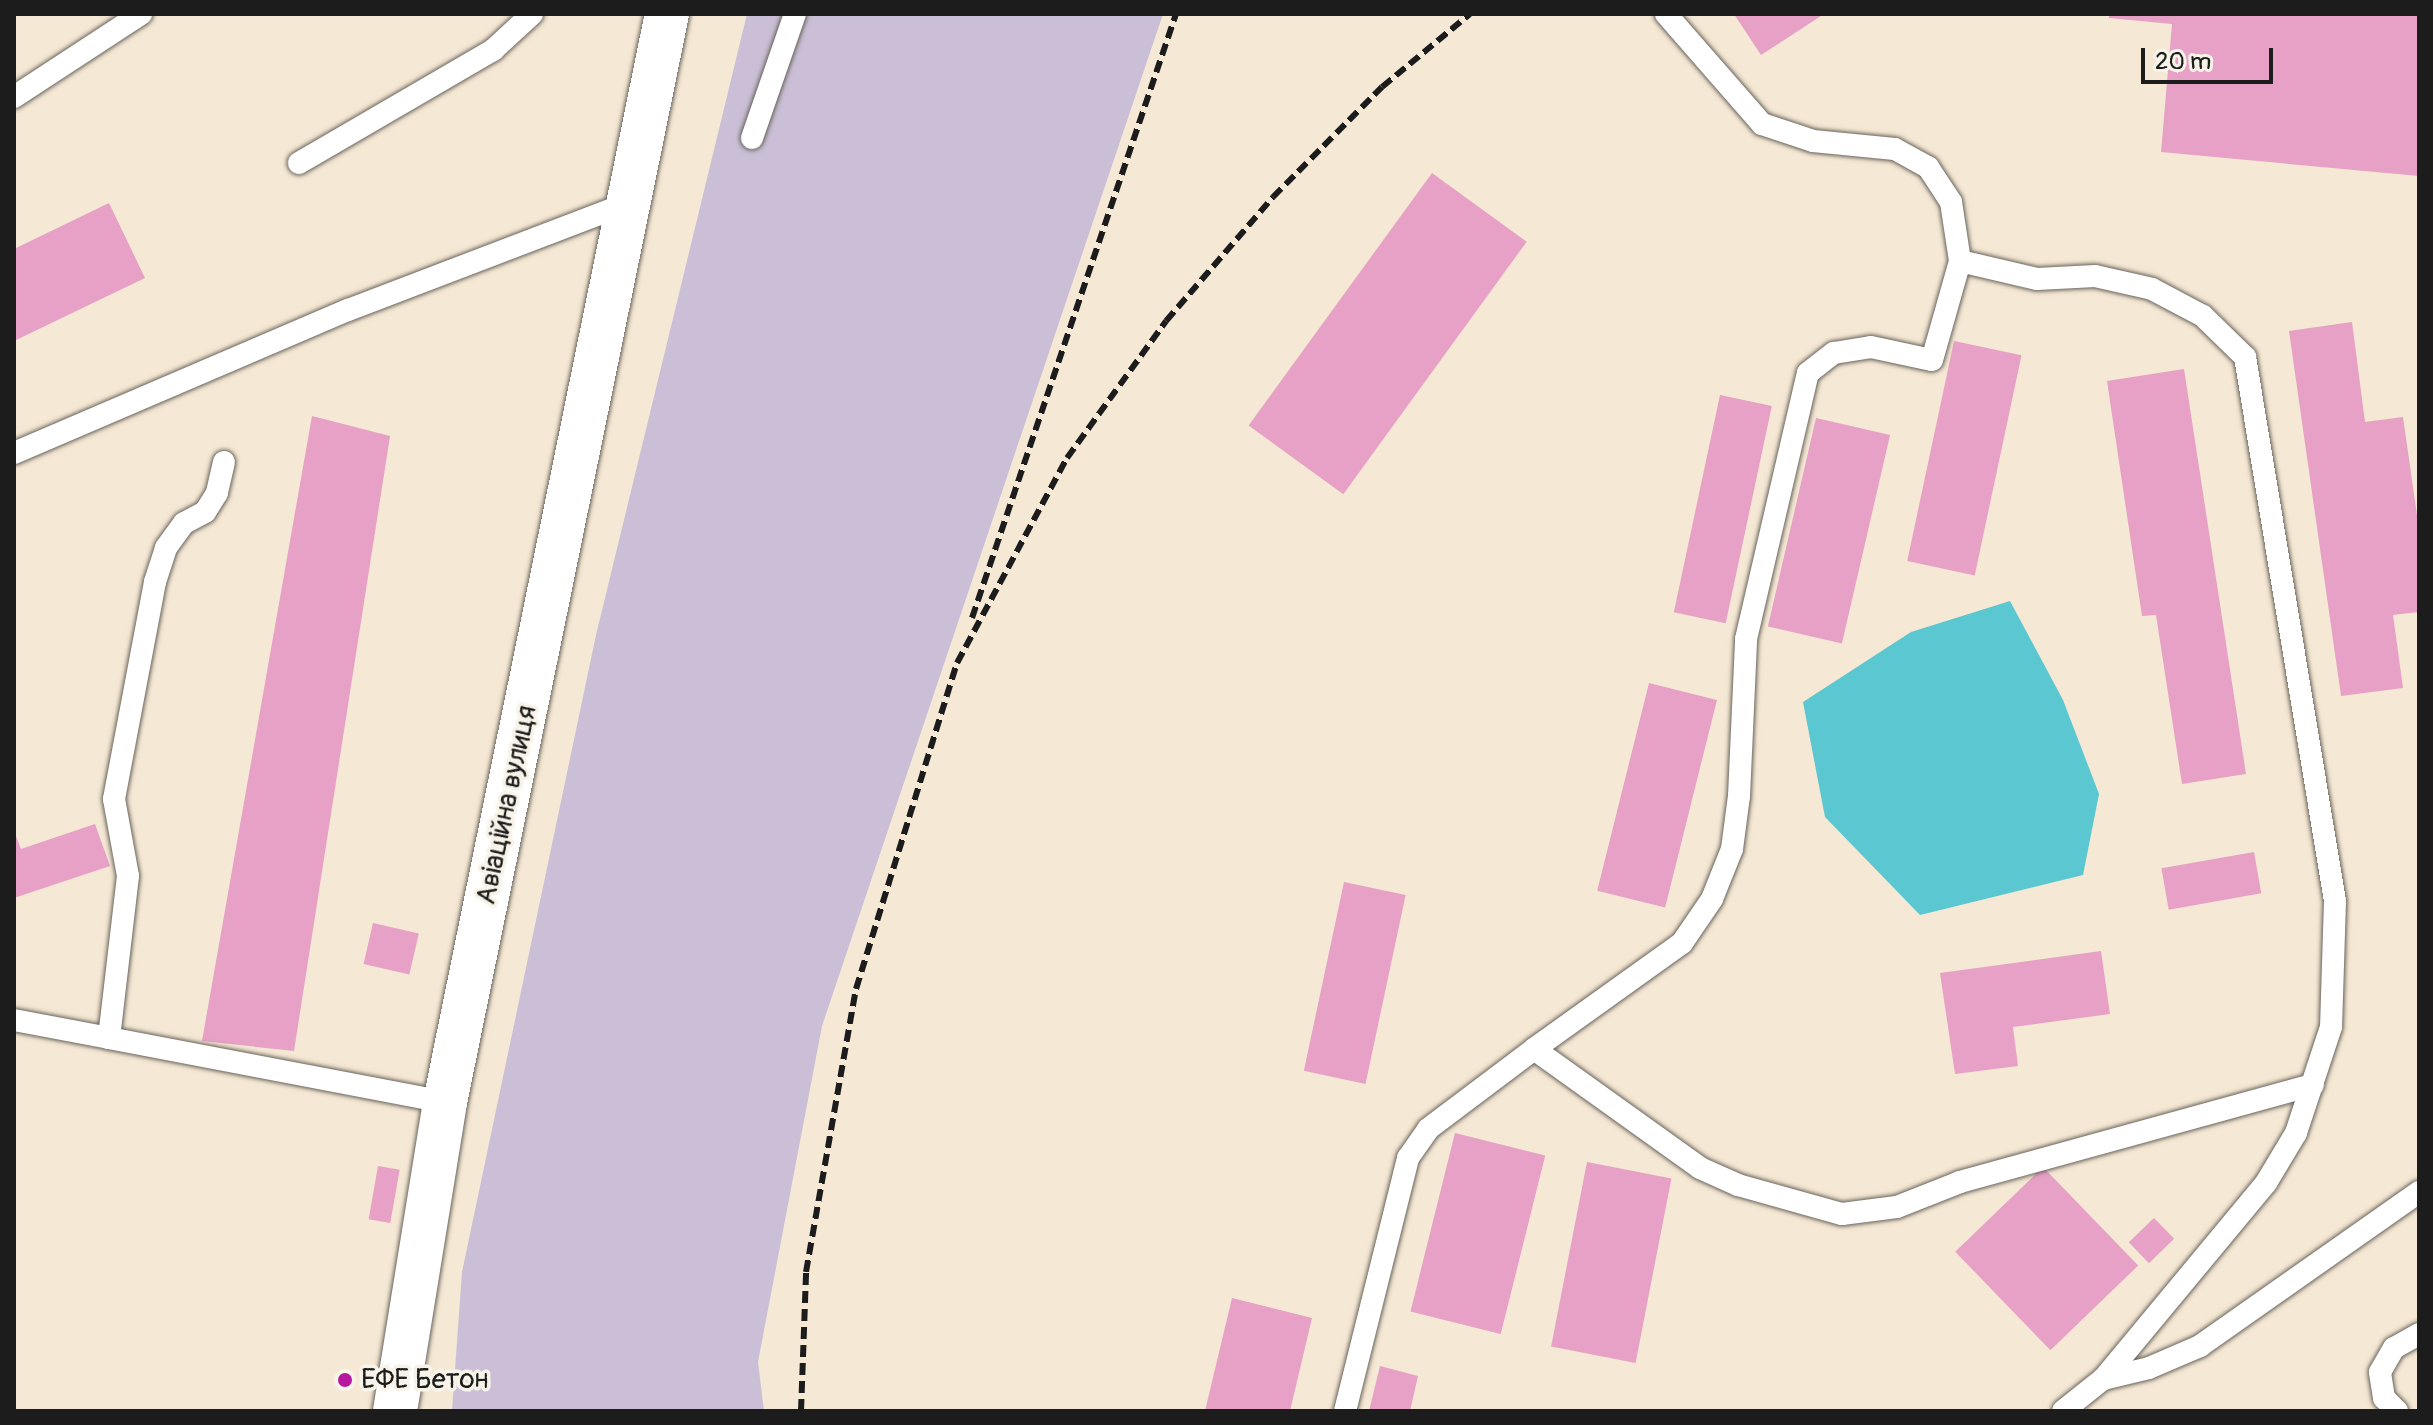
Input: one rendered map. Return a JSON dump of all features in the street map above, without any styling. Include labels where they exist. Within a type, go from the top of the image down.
[{"type":"street","name":"Авіаційна вулиця","points":[[395,1411],[445,1102],[632,201],[667,14]]},
{"type":"lane","points":[[14,97],[141,14]]},
{"type":"lane","points":[[299,163],[493,50],[532,14]]},
{"type":"lane","points":[[752,138],[795,14]]},
{"type":"lane","points":[[1345,1411],[1408,1158],[1428,1129],[1682,943],[1712,899],[1734,836],[1746,639],[1808,373],[1834,353],[1871,347],[1932,360],[1960,261],[1951,202],[1928,167],[1895,149],[1813,141],[1762,124],[1666,14]]},
{"type":"lane","points":[[14,453],[348,310],[632,201]]},
{"type":"lane","points":[[1960,261],[2037,279],[2095,276],[2152,289],[2203,316],[2245,357],[2335,901],[2331,1027],[2296,1133],[2266,1183],[2103,1379],[2063,1411]]},
{"type":"lane","points":[[109,1038],[127,889],[114,799],[155,582],[166,548],[184,523],[205,512],[217,493],[224,462]]},
{"type":"lane","points":[[14,1020],[445,1102]]},
{"type":"lane","points":[[1534,1049],[1700,1168],[1738,1185],[1842,1214],[1897,1207],[1960,1182],[2313,1085]]},
{"type":"lane","points":[[2103,1379],[2149,1368],[2200,1346],[2419,1192]]},
{"type":"lane","points":[[2397,1411],[2384,1398],[2380,1372],[2394,1348],[2419,1334]]},
{"type":"shaded area","points":[[747,14],[1163,14],[822,1026],[758,1362],[764,1411],[452,1411],[462,1272],[596,635]]},
{"type":"water","points":[[2010,601],[2063,700],[2099,794],[2083,875],[1920,915],[1825,817],[1803,702],[1911,632]]},
{"type":"building","points":[[1734,14],[1824,14],[1761,55]]},
{"type":"building","points":[[2109,14],[2419,14],[2419,176],[2161,152],[2172,24],[2109,18]]},
{"type":"building","points":[[1432,173],[1527,242],[1343,494],[1249,425]]},
{"type":"building","points":[[109,203],[145,278],[14,341],[14,249]]},
{"type":"building","points":[[2352,322],[2365,422],[2403,417],[2419,529],[2419,612],[2393,615],[2403,688],[2341,696],[2289,331]]},
{"type":"building","points":[[1954,341],[2021,355],[1975,575],[1907,561]]},
{"type":"building","points":[[2184,369],[2246,774],[2182,784],[2156,615],[2142,616],[2107,381]]},
{"type":"building","points":[[1720,395],[1772,406],[1726,623],[1674,612]]},
{"type":"building","points":[[312,416],[390,436],[294,1051],[202,1041]]},
{"type":"building","points":[[1816,418],[1890,435],[1842,644],[1768,627]]},
{"type":"building","points":[[1649,683],[1717,700],[1665,908],[1597,891]]},
{"type":"building","points":[[95,824],[110,866],[14,898],[14,831],[21,849]]},
{"type":"building","points":[[2254,852],[2261,893],[2169,910],[2161,868]]},
{"type":"building","points":[[1344,882],[1406,895],[1365,1084],[1304,1071]]},
{"type":"building","points":[[373,923],[419,934],[409,974],[364,964]]},
{"type":"building","points":[[2101,951],[2110,1014],[2013,1027],[2018,1066],[1955,1074],[1940,973]]},
{"type":"building","points":[[1455,1133],[1545,1155],[1501,1334],[1410,1312]]},
{"type":"building","points":[[1587,1162],[1671,1178],[1636,1363],[1551,1347]]},
{"type":"building","points":[[378,1166],[400,1170],[390,1223],[369,1219]]},
{"type":"building","points":[[2043,1167],[2138,1266],[2050,1350],[1955,1252]]},
{"type":"building","points":[[2154,1218],[2174,1239],[2149,1263],[2129,1242]]},
{"type":"building","points":[[1232,1298],[1312,1318],[1290,1411],[1205,1411]]},
{"type":"building","points":[[1380,1366],[1418,1376],[1410,1411],[1369,1411]]},
{"type":"railway","points":[[972,618],[1176,14]]},
{"type":"railway","points":[[801,1411],[806,1272],[856,989],[957,663],[1067,458],[1166,321],[1273,197],[1382,87],[1470,14]]},
{"type":"place","name":"ЕФЕ Бетон","points":[[345,1380]]}]
